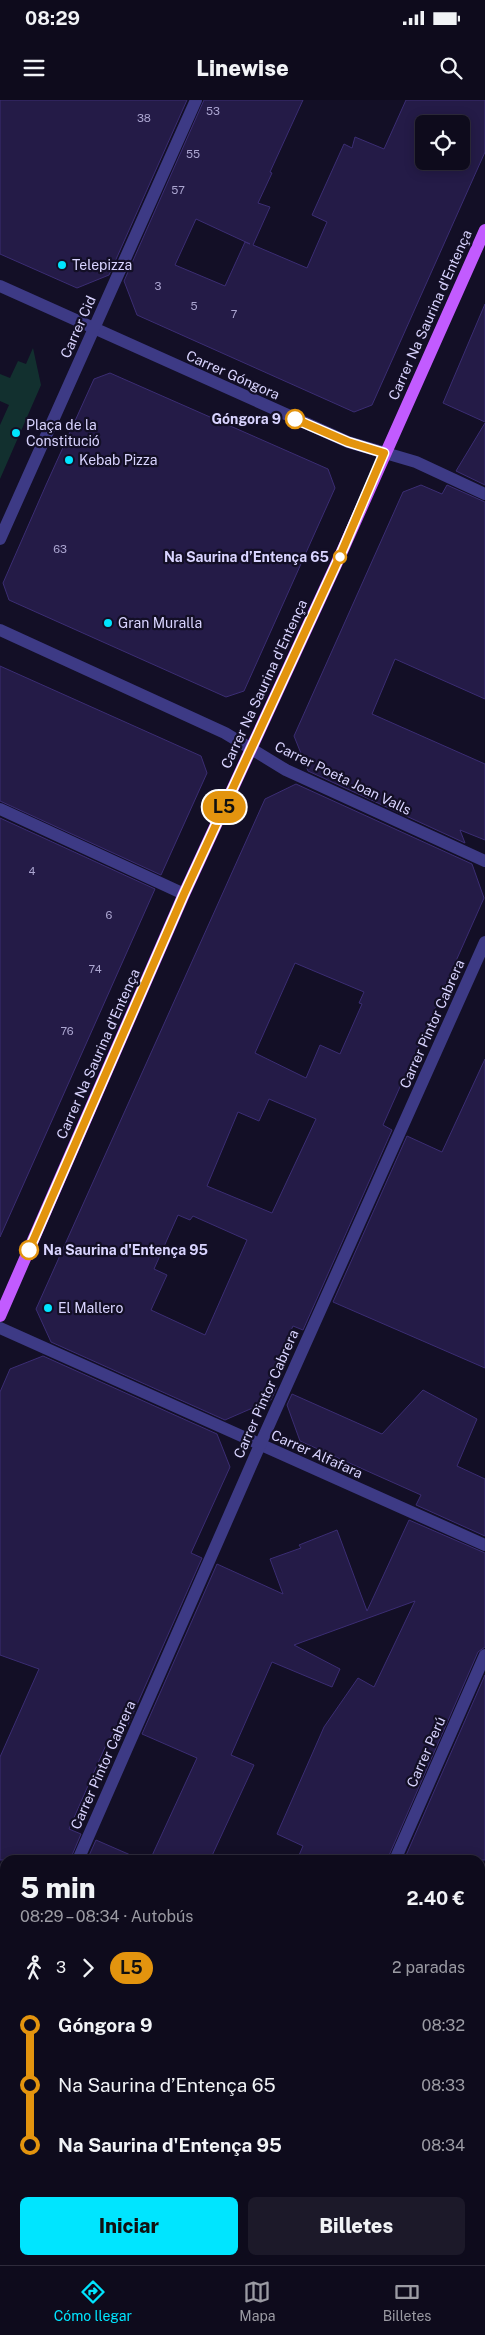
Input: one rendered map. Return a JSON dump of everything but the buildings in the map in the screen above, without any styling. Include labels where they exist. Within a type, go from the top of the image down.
[{"type":"main road","name":"Carrer Na Saurina d'Entença","points":[[0,1316],[184,894],[340,556],[384,453],[485,230]]},
{"type":"street","name":"Carrer Cid","points":[[0,539],[196,100]]},
{"type":"street","name":"Carrer Góngora","points":[[0,286],[348,442],[416,462],[485,494]]},
{"type":"street","name":"Carrer Poeta Joan Valls","points":[[0,630],[225,733],[286,770],[485,862]]},
{"type":"street","points":[[0,809],[184,894]]},
{"type":"street","name":"Carrer Pintor Cabrera","points":[[80,1855],[260,1445],[485,942]]},
{"type":"street","name":"Carrer Alfafara","points":[[0,1328],[485,1545]]},
{"type":"street","name":"Carrer Perú","points":[[397,1855],[485,1655]]},
{"type":"green space","points":[[33,348],[41,385],[0,479],[0,425],[9,405],[0,401],[0,374],[10,378],[18,361],[26,364]]},
{"type":"bus line","name":"L5","points":[[29,1250],[184,894],[340,556],[384,453],[348,442],[295,419]]},
{"type":"place","name":"Telepizza","points":[[62,265]]},
{"type":"place","name":"Góngora 9","points":[[295,419]]},
{"type":"place","name":"Plaça de la Constitució","points":[[16,433]]},
{"type":"place","name":"Kebab Pizza","points":[[69,460]]},
{"type":"place","name":"Na Saurina d’Entença 65","points":[[340,557]]},
{"type":"place","name":"Gran Muralla","points":[[108,623]]},
{"type":"place","name":"Na Saurina d'Entença 95","points":[[29,1250]]},
{"type":"place","name":"El Mallero","points":[[48,1308]]}]
